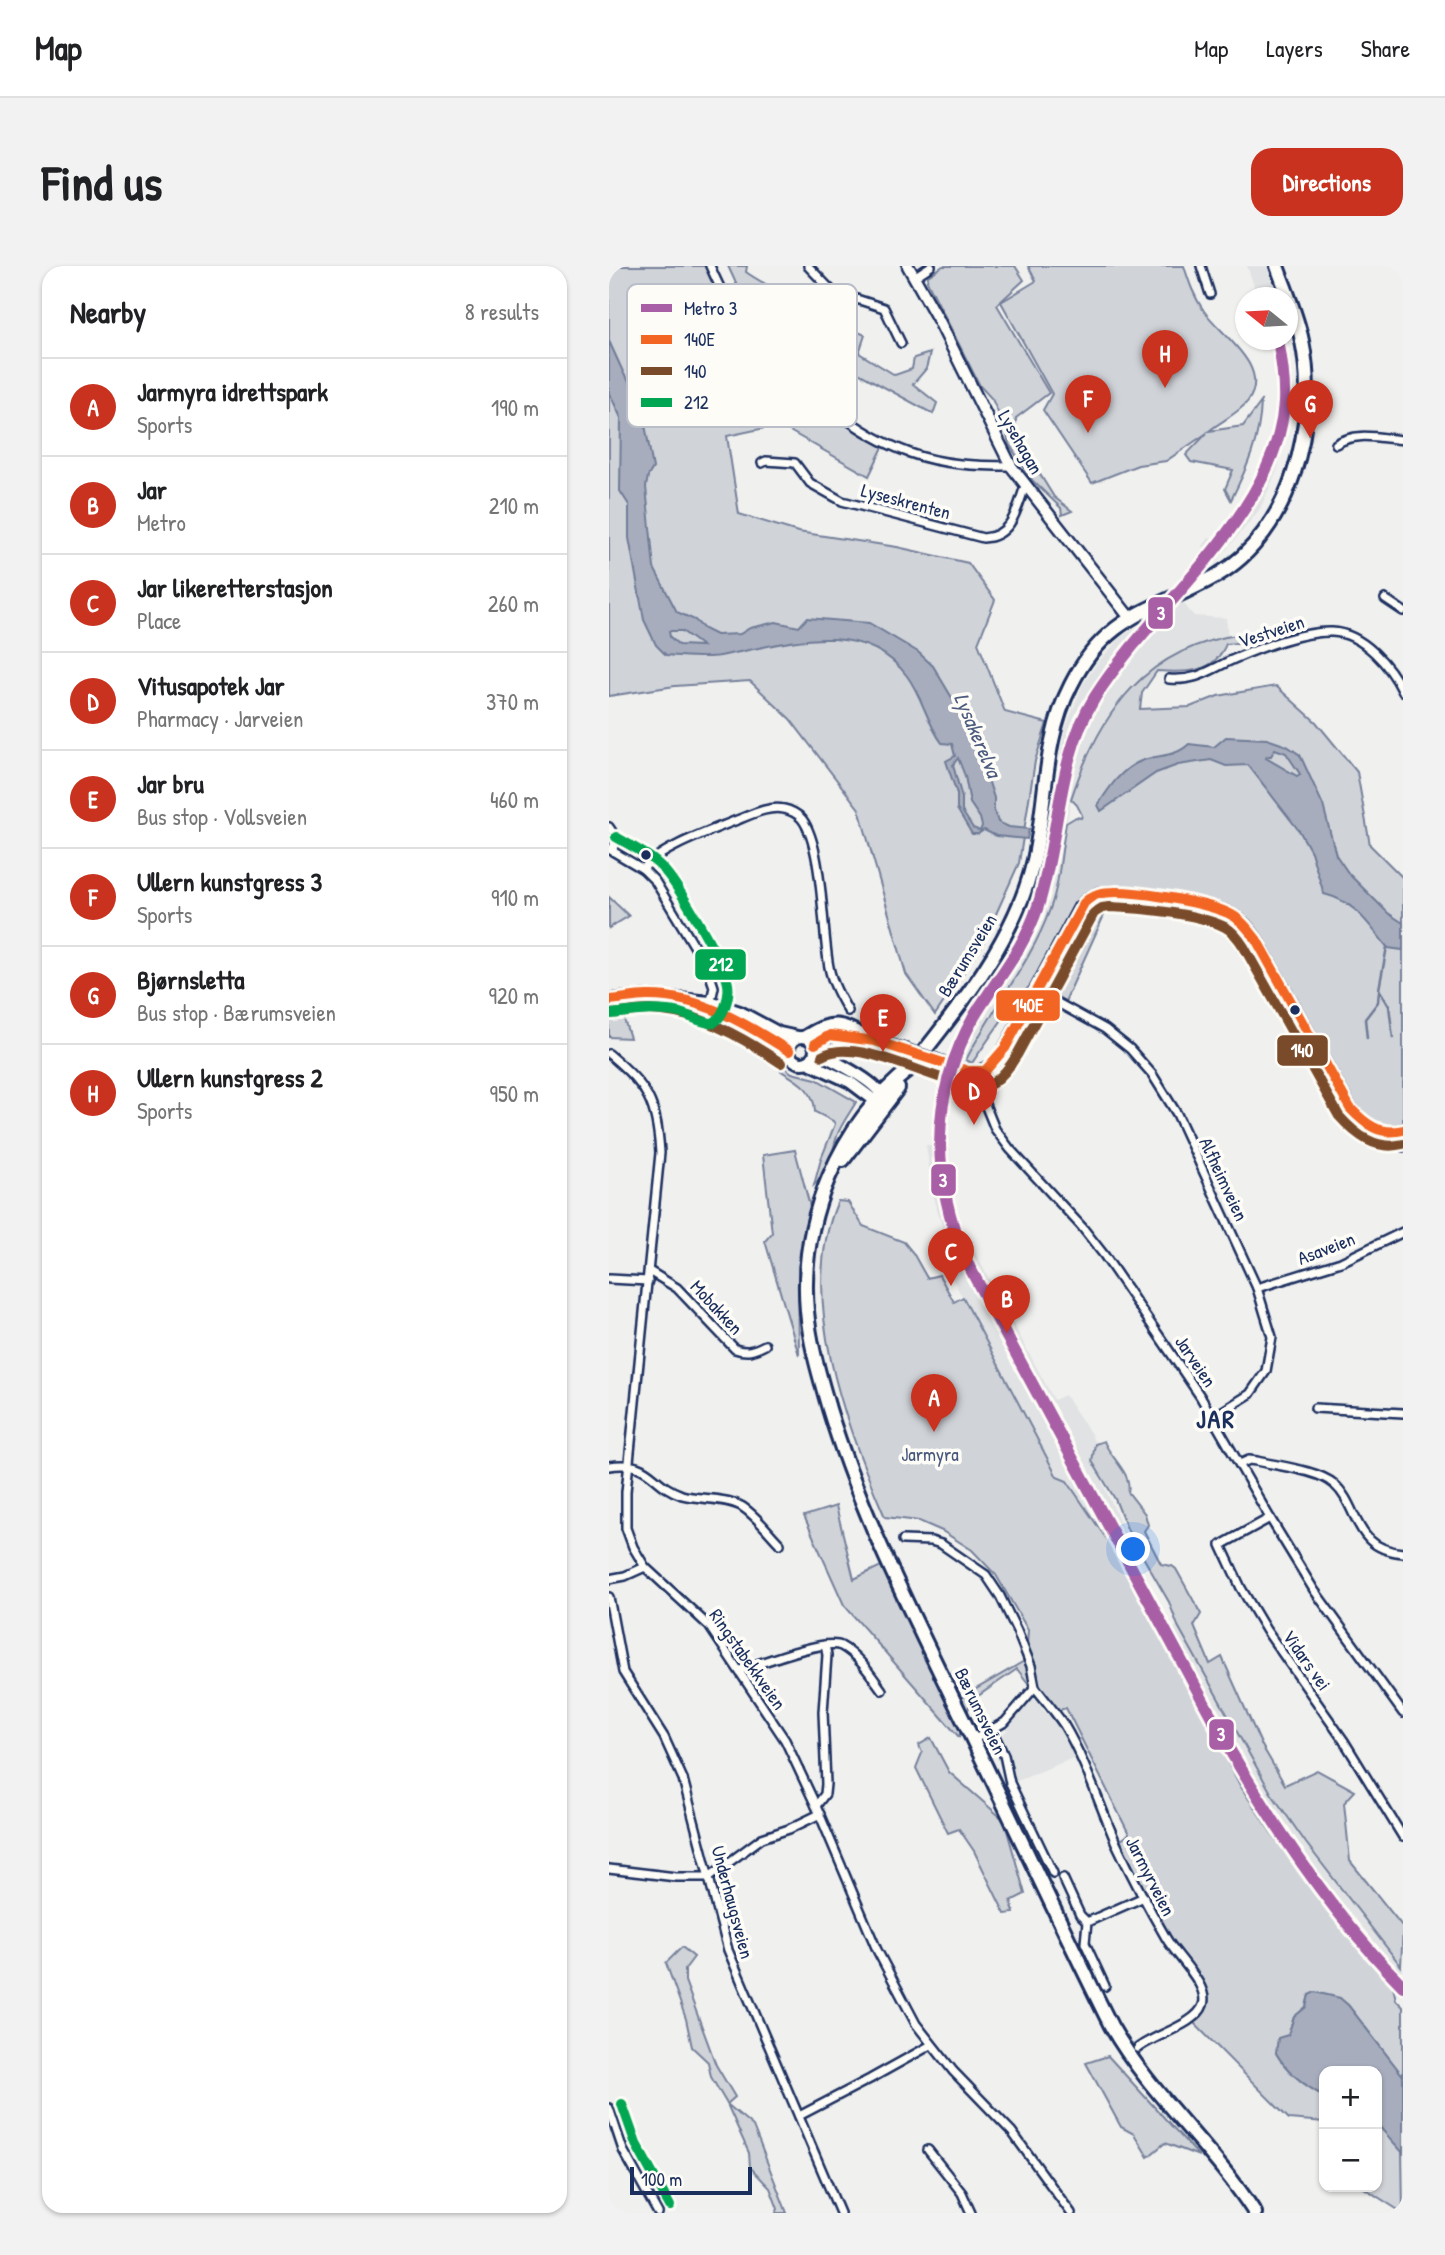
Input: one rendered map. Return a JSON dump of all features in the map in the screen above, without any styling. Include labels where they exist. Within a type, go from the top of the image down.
[{"type":"main road","points":[[1130,618],[1231,566],[1256,542],[1278,507],[1298,456],[1306,413],[1305,357],[1297,323],[1277,266]]},
{"type":"main road","name":"Bærumsveien","points":[[1130,618],[1098,645],[1073,681],[1055,729],[1035,852],[1024,891],[1002,938],[966,995],[911,1068],[881,1101],[831,1177],[815,1221],[807,1271],[807,1310],[817,1366],[837,1435],[876,1535],[1122,2045],[1148,2083],[1215,2159],[1255,2213]]},
{"type":"main road","points":[[807,1062],[808,1042],[820,1027],[834,1024],[875,1041],[966,1070],[980,1072],[992,1066],[1084,902],[1104,893],[1124,894],[1224,911],[1238,918],[1256,939],[1350,1108],[1372,1128],[1381,1131],[1401,1130]]},
{"type":"main road","points":[[609,1000],[649,996],[740,1012],[779,1032],[808,1042],[873,1084],[881,1101]]},
{"type":"main road","points":[[709,1005],[755,1029],[789,1051],[796,1061],[807,1062],[850,1082],[881,1101]]},
{"type":"main road","points":[[789,1051],[790,1044],[808,1042]]},
{"type":"street","points":[[710,266],[720,284]]},
{"type":"street","points":[[808,266],[825,284]]},
{"type":"street","name":"Lysehagan","points":[[908,266],[939,321],[1011,466],[1130,618]]},
{"type":"street","points":[[914,277],[932,266]]},
{"type":"street","points":[[1202,266],[1210,294]]},
{"type":"street","points":[[857,299],[884,308],[901,343]]},
{"type":"street","points":[[857,424],[898,449],[937,461],[978,466],[1011,466]]},
{"type":"street","points":[[1336,444],[1351,436],[1403,440]]},
{"type":"street","name":"Lyseskrenten","points":[[762,463],[795,463],[810,483],[842,500],[983,538],[992,537],[1009,526],[1025,486]]},
{"type":"street","points":[[1385,599],[1403,611]]},
{"type":"street","name":"Vestveien","points":[[1169,679],[1199,677],[1233,660],[1299,636],[1333,632],[1355,639],[1371,650],[1403,692]]},
{"type":"street","points":[[643,869],[656,855],[754,814],[772,808],[783,808],[795,813],[809,832],[819,880],[829,967],[834,986],[848,1011]]},
{"type":"street","points":[[609,827],[615,836],[611,850],[643,869],[655,881],[708,969],[714,987],[709,1005]]},
{"type":"street","name":"Alfheimveien","points":[[1036,991],[1105,1029],[1130,1049],[1152,1074],[1177,1114],[1257,1288],[1272,1336],[1266,1371],[1250,1394],[1213,1417]]},
{"type":"street","name":"Ringstabekkveien","points":[[609,1054],[640,1082],[649,1096],[659,1134],[659,1164],[625,1510],[626,1528],[633,1547],[645,1567],[698,1614],[740,1670],[785,1740],[891,1978],[916,2024],[931,2045],[1012,2132],[1071,2213]]},
{"type":"street","name":"Jarveien","points":[[980,1072],[984,1102],[995,1129],[1104,1255],[1213,1417],[1269,1518],[1314,1590],[1403,1713]]},
{"type":"street","points":[[1401,1130],[1403,1147]]},
{"type":"street","name":"Asaveien","points":[[1257,1288],[1341,1262],[1403,1232]]},
{"type":"street","name":"Mobakken","points":[[649,1271],[677,1288],[735,1349],[752,1352],[765,1345]]},
{"type":"street","points":[[609,1279],[648,1281]]},
{"type":"street","points":[[1315,1408],[1403,1413]]},
{"type":"street","points":[[1240,1464],[1249,1460],[1257,1461],[1327,1479],[1341,1493],[1364,1534],[1393,1552],[1403,1553]]},
{"type":"street","points":[[609,1466],[628,1463],[681,1494],[742,1507],[780,1544]]},
{"type":"street","name":"Vidars vei","points":[[1269,1518],[1221,1545],[1260,1620],[1344,1741],[1403,1837]]},
{"type":"street","name":"Jarmyrveien","points":[[904,1540],[941,1544],[986,1575],[1000,1596],[1031,1666],[1035,1687],[1074,1744],[1117,1843],[1167,1941],[1205,1992],[1199,2012],[1190,2020],[1147,2040],[1138,2048]]},
{"type":"street","points":[[609,1579],[625,1576],[645,1567]]},
{"type":"street","name":"Underhaugsveien","points":[[609,1597],[623,1671],[677,1760],[692,1808],[716,1911],[737,1975],[841,2213]]},
{"type":"street","points":[[740,1670],[832,1643],[853,1655],[882,1690]]},
{"type":"street","points":[[609,1869],[676,1877],[709,1877],[762,1838],[789,1829],[818,1810],[826,1784],[823,1712],[827,1656],[825,1645]]},
{"type":"street","points":[[973,1740],[1005,1723],[1035,1687]]},
{"type":"street","points":[[992,1730],[1004,1755],[1010,1783],[1053,1874]]},
{"type":"street","points":[[1063,1878],[1080,1915],[1087,1922]]},
{"type":"street","points":[[1087,1922],[1144,1897]]},
{"type":"street","points":[[1087,1922],[1085,1943],[1105,1986]]},
{"type":"street","points":[[799,2116],[931,2045]]},
{"type":"street","points":[[609,2108],[622,2150],[658,2213]]},
{"type":"street","points":[[928,2150],[958,2188],[971,2213]]},
{"type":"shaded area","points":[[1247,266],[1267,266],[1274,287],[1254,287]]},
{"type":"shaded area","points":[[1276,350],[1288,350],[1293,391],[1289,431],[1277,470],[1260,509],[1183,603],[1194,616],[1226,618],[1228,637],[1189,648],[1148,672],[1113,709],[1089,750],[1071,799],[1052,905],[1043,928],[1022,968],[976,1040],[960,1077],[944,1071],[972,1009],[1008,960],[1021,938],[1034,906],[1046,852],[1065,730],[1082,686],[1098,662],[1121,637],[1156,615],[1207,550],[1203,546],[1209,538],[1215,540],[1237,512],[1264,465],[1276,426],[1280,400],[1280,370]]},
{"type":"shaded area","points":[[926,1145],[947,1145],[950,1188],[965,1234],[1054,1400],[1065,1395],[1091,1434],[1095,1444],[1093,1461],[1130,1545],[1173,1628],[1178,1626],[1271,1793],[1306,1843],[1403,1967],[1403,1993],[1347,1930],[1272,1834],[1241,1787],[1114,1550],[1065,1480],[1057,1477],[948,1270],[960,1264],[945,1234],[934,1201]]},
{"type":"shaded area","points":[[1033,1699],[1037,1700],[1057,1723],[1075,1757],[1015,1782],[1000,1738]]},
{"type":"green space","points":[[609,266],[709,266],[719,284],[627,284],[627,427],[770,427],[727,436],[739,514],[798,532],[897,547],[968,563],[995,600],[978,643],[1005,712],[1047,723],[1035,761],[1019,863],[982,945],[935,1015],[906,974],[859,809],[790,719],[750,681],[675,686],[609,696]]},
{"type":"green space","points":[[728,266],[747,266],[746,272],[766,284],[736,284]]},
{"type":"green space","points":[[943,266],[1015,266],[1024,280],[997,305],[1049,393],[1016,418],[1015,434],[1054,497],[1072,511],[1062,515],[1061,508],[1032,480],[1009,444],[1006,430],[992,399],[980,386],[927,281],[928,276]]},
{"type":"green space","points":[[1028,266],[1184,266],[1200,306],[1235,345],[1235,350],[1241,352],[1254,376],[1254,388],[1248,401],[1209,431],[1243,426],[1261,402],[1252,453],[1231,500],[1225,489],[1233,470],[1191,462],[1186,455],[1207,433],[1166,461],[1138,465],[1092,483],[1043,410],[1052,394],[1001,302],[1036,281]]},
{"type":"green space","points":[[857,331],[865,335],[859,353],[895,375],[912,369],[914,358],[930,353],[926,369],[913,384],[937,403],[933,414],[857,372]]},
{"type":"green space","points":[[857,425],[883,447],[869,476],[783,427]]},
{"type":"green space","points":[[1302,629],[1273,640],[1226,644],[1214,661],[1198,670],[1157,671],[1142,693],[1140,709],[1190,707],[1218,696],[1276,686],[1316,722],[1357,772],[1370,845],[1403,878],[1403,1129],[1391,1133],[1355,1113],[1262,950],[1224,911],[1114,893],[1063,1006],[1030,986],[1017,998],[972,1063],[966,1060],[1042,929],[1056,888],[1066,823],[1076,817],[1081,818],[1082,815],[1071,799],[1096,738],[1131,688],[1179,653],[1209,641],[1243,634]]},
{"type":"green space","points":[[609,897],[629,916],[609,928]]},
{"type":"green space","points":[[621,1010],[630,1038],[609,1037],[609,1012]]},
{"type":"green space","points":[[782,1066],[792,1073],[816,1079],[856,1102],[839,1132],[827,1167],[814,1185],[835,1124],[815,1112],[808,1091],[798,1081],[778,1069]]},
{"type":"green space","points":[[795,1150],[811,1210],[798,1266],[799,1355],[765,1241],[772,1233],[763,1155]]},
{"type":"green space","name":"Jarmyra","points":[[838,1201],[848,1202],[863,1226],[904,1242],[927,1278],[939,1275],[954,1302],[963,1297],[1057,1477],[1067,1481],[1114,1550],[1241,1787],[1317,1894],[1392,1982],[1396,2000],[1403,2007],[1403,2076],[1348,2005],[1309,1995],[1306,2007],[1294,2017],[1288,2035],[1276,2053],[1297,2078],[1319,2093],[1319,2122],[1289,2119],[1190,2019],[1204,2004],[1204,1992],[1182,1962],[1117,1843],[1129,1834],[1066,1708],[1056,1711],[1038,1684],[1028,1683],[1017,1669],[971,1701],[959,1737],[844,1605],[804,1516],[836,1506],[854,1579],[883,1565],[950,1704],[1026,1660],[1028,1630],[996,1575],[972,1550],[942,1531],[919,1521],[885,1517],[855,1443],[831,1361],[824,1319],[822,1278],[826,1238]]},
{"type":"green space","points":[[1104,1441],[1124,1472],[1129,1485],[1128,1492],[1145,1514],[1148,1525],[1144,1531],[1161,1564],[1176,1569],[1201,1614],[1194,1626],[1210,1664],[1222,1657],[1261,1744],[1285,1785],[1317,1770],[1355,1791],[1344,1803],[1350,1861],[1403,1927],[1401,1966],[1271,1793],[1178,1626],[1169,1602],[1092,1461],[1095,1444]]},
{"type":"green space","points":[[931,1738],[949,1772],[1004,1820],[1025,1894],[1011,1901],[1014,1913],[1005,1914],[974,1851],[959,1829],[948,1833],[916,1768],[922,1753],[919,1745]]},
{"type":"green space","points":[[682,1947],[694,1957],[685,1969],[685,1981],[716,2065],[735,2097],[727,2104],[711,2077],[708,2062],[692,2047],[686,2019],[666,1963]]},
{"type":"green space","points":[[1108,2056],[1199,2156],[1165,2143],[1148,2157],[1134,2134],[1121,2127],[1086,2063]]},
{"type":"green space","points":[[727,2104],[753,2126],[787,2213],[776,2213],[778,2209],[770,2188],[750,2167],[749,2153]]},
{"type":"green space","points":[[1382,2129],[1402,2149],[1403,2213],[1370,2192],[1382,2192]]},
{"type":"water","points":[[609,341],[627,378],[627,427],[645,427],[653,468],[646,487],[654,568],[677,612],[695,620],[716,635],[740,634],[750,628],[776,622],[799,627],[807,618],[869,623],[918,652],[933,666],[973,733],[994,798],[998,822],[1009,827],[1029,829],[1027,839],[996,836],[984,830],[972,834],[957,809],[957,794],[946,761],[955,756],[952,744],[942,743],[907,676],[888,657],[867,646],[844,640],[819,639],[700,657],[666,655],[656,645],[644,620],[629,538],[629,505],[620,491],[621,418],[609,392]],"holes":[[[669,631],[682,631],[702,646],[679,645],[670,637]],[[958,758],[965,776],[970,803],[980,818],[980,831],[973,828],[962,811],[962,798],[953,765]]]},
{"type":"water","points":[[1226,737],[1267,739],[1287,746],[1300,755],[1323,805],[1336,855],[1349,874],[1388,913],[1403,923],[1403,950],[1388,948],[1353,908],[1324,894],[1311,852],[1300,832],[1248,765],[1226,766],[1211,760],[1178,765],[1156,773],[1101,811],[1098,805],[1107,792],[1134,764],[1178,752],[1189,744],[1214,747]],"holes":[[[1275,749],[1286,753],[1300,774],[1297,776],[1266,758],[1271,756]]]},
{"type":"water","points":[[1315,1992],[1340,1998],[1403,2076],[1403,2153],[1382,2130],[1382,2066],[1319,2066],[1319,2093],[1297,2078],[1276,2053],[1278,2038],[1288,2035],[1294,2017],[1306,2007],[1309,1995]]},
{"type":"waterway","points":[[1387,947],[1379,989],[1389,1006],[1393,1038]]},
{"type":"waterway","points":[[1367,1038],[1365,1019],[1378,1002],[1379,991]]},
{"type":"metro line","name":"3","points":[[1280,350],[1284,403],[1276,444],[1259,483],[1236,521],[1208,558],[1119,663],[1082,721],[1066,773],[1038,906],[1018,949],[975,1015],[949,1075],[940,1136],[941,1166],[946,1197],[965,1259],[1228,1747],[1308,1872],[1354,1932],[1403,1986]]},
{"type":"transit line","name":"212","points":[[611,1014],[663,1011],[713,1023],[723,1011],[728,989],[725,974],[710,944],[672,880],[654,861],[616,837]]},
{"type":"transit line","name":"140E","points":[[815,1044],[830,1035],[875,1041],[968,1071],[985,1071],[1005,1048],[1084,903],[1096,895],[1110,892],[1163,897],[1216,909],[1232,915],[1244,924],[1256,939],[1350,1108],[1361,1119],[1380,1130],[1403,1130]]},
{"type":"transit line","name":"140","points":[[822,1056],[840,1051],[862,1052],[959,1083],[978,1086],[993,1083],[1007,1070],[1017,1055],[1094,913],[1109,907],[1168,912],[1213,922],[1233,933],[1244,947],[1339,1116],[1367,1140],[1384,1145],[1403,1144]]},
{"type":"transit line","name":"140E","points":[[609,1000],[647,996],[685,1000],[739,1021],[789,1051]]},
{"type":"transit line","name":"140","points":[[610,1014],[649,1010],[685,1015],[719,1027],[781,1063]]},
{"type":"transit line","name":"212","points":[[622,2104],[636,2144],[670,2206]]},
{"type":"place","name":"Ullern kunstgress 2","points":[[1165,388]]},
{"type":"place","name":"Ullern kunstgress 3","points":[[1088,433]]},
{"type":"place","name":"Bjørnsletta","points":[[1310,438]]},
{"type":"place","name":"Jar bru","points":[[883,1052]]},
{"type":"place","name":"Vitusapotek Jar","points":[[974,1125]]},
{"type":"place","name":"Jar likeretterstasjon","points":[[951,1286]]},
{"type":"place","name":"Jar","points":[[1007,1333]]},
{"type":"place","name":"Jarmyra idrettspark","points":[[934,1432]]},
{"type":"district","name":"JAR","points":[[1216,1418]]},
{"type":"water label","name":"Lysakerelva","points":[[978,735]]}]
